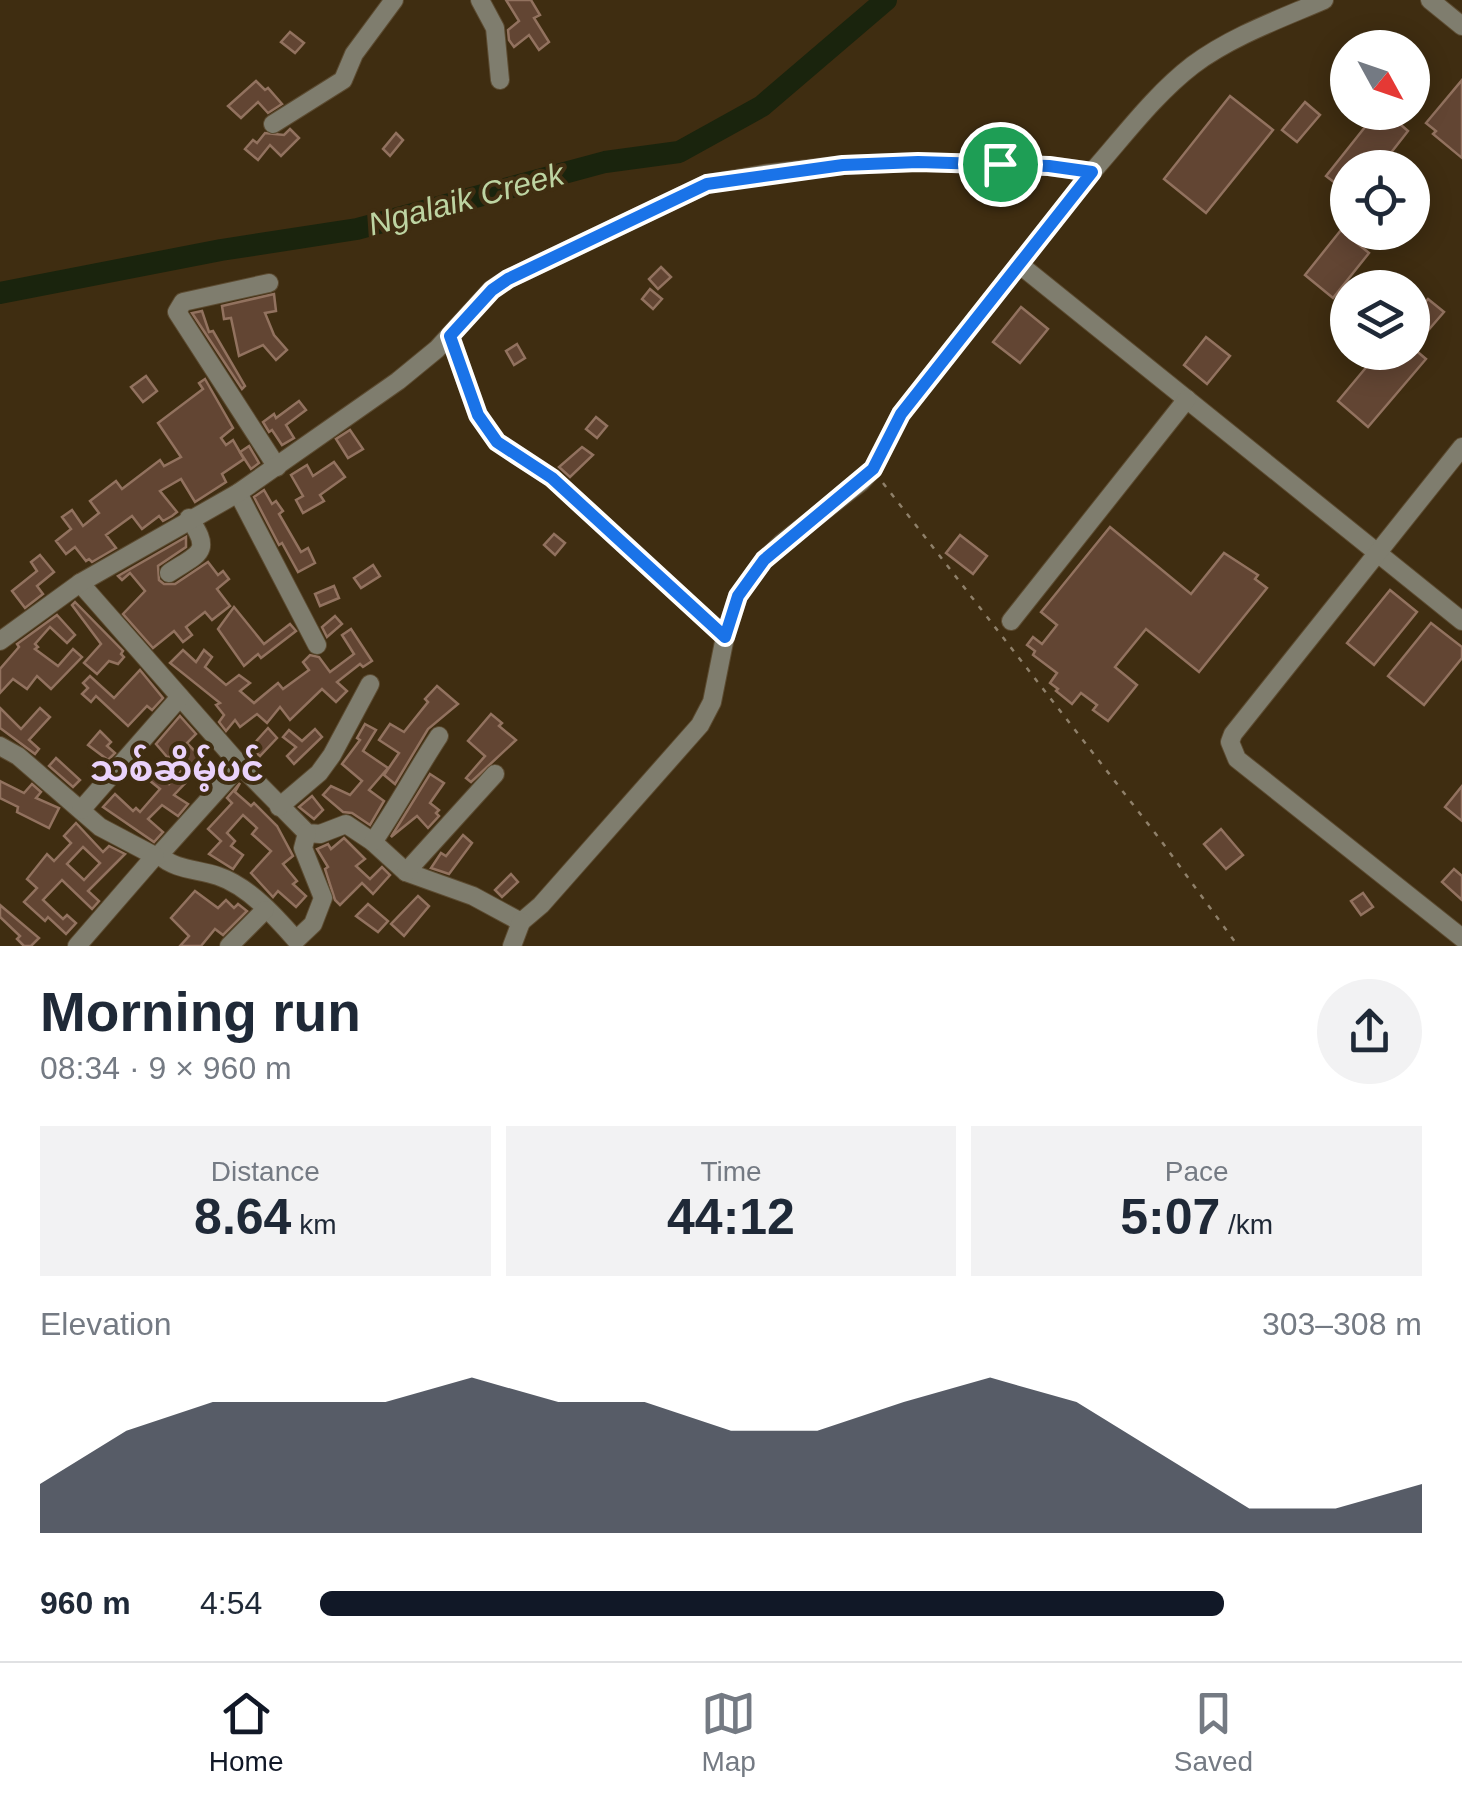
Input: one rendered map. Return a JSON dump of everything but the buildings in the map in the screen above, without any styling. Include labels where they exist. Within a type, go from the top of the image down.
[{"type":"street","points":[[273,124],[343,80],[354,54],[394,0]]},
{"type":"street","points":[[480,0],[495,28],[500,80]]},
{"type":"street","points":[[512,946],[521,922],[541,905],[700,725],[712,702],[738,596],[764,560],[873,469],[901,414],[1092,172],[1170,85],[1194,64],[1230,42],[1324,0]]},
{"type":"street","points":[[1430,0],[1462,26]]},
{"type":"street","points":[[0,641],[80,584],[277,467],[420,364],[492,290],[508,279],[707,184],[843,165],[918,162],[1049,166],[1092,172]]},
{"type":"street","points":[[1019,264],[1462,620]]},
{"type":"street","points":[[269,283],[183,302],[177,312],[277,467]]},
{"type":"street","points":[[450,336],[478,415],[497,442],[552,478],[725,637]]},
{"type":"street","points":[[1011,621],[1187,400]]},
{"type":"street","points":[[1462,447],[1233,734],[1231,748],[1237,758],[1462,938]]},
{"type":"street","points":[[238,493],[316,645]]},
{"type":"street","points":[[169,573],[198,553],[202,545],[202,538],[188,518]]},
{"type":"street","points":[[80,584],[240,765],[306,833],[320,834],[346,824],[406,872],[473,896],[521,922]]},
{"type":"street","points":[[279,807],[319,774],[370,684]]},
{"type":"street","points":[[81,810],[180,697]]},
{"type":"street","points":[[373,842],[439,736]]},
{"type":"street","points":[[0,746],[18,756],[100,826],[167,862],[220,876],[244,889],[296,940],[313,924],[323,898],[303,848],[306,833]]},
{"type":"street","points":[[77,946],[240,765]]},
{"type":"street","points":[[406,872],[495,774]]},
{"type":"street","points":[[229,946],[265,910]]},
{"type":"path","points":[[873,469],[1238,946]]},
{"type":"waterway","name":"Ngalaik Creek","points":[[0,293],[221,250],[357,229],[605,162],[679,152],[762,106],[886,0]]},
{"type":"district","name":"သစ်ဆိမ့်ပင်","points":[[177,768]]},
{"type":"route","points":[[1000,164],[1092,172],[901,414],[873,469],[764,560],[738,596],[725,637],[552,478],[497,442],[478,415],[450,336],[492,290],[527,268],[707,184],[843,165],[1000,164]]}]
